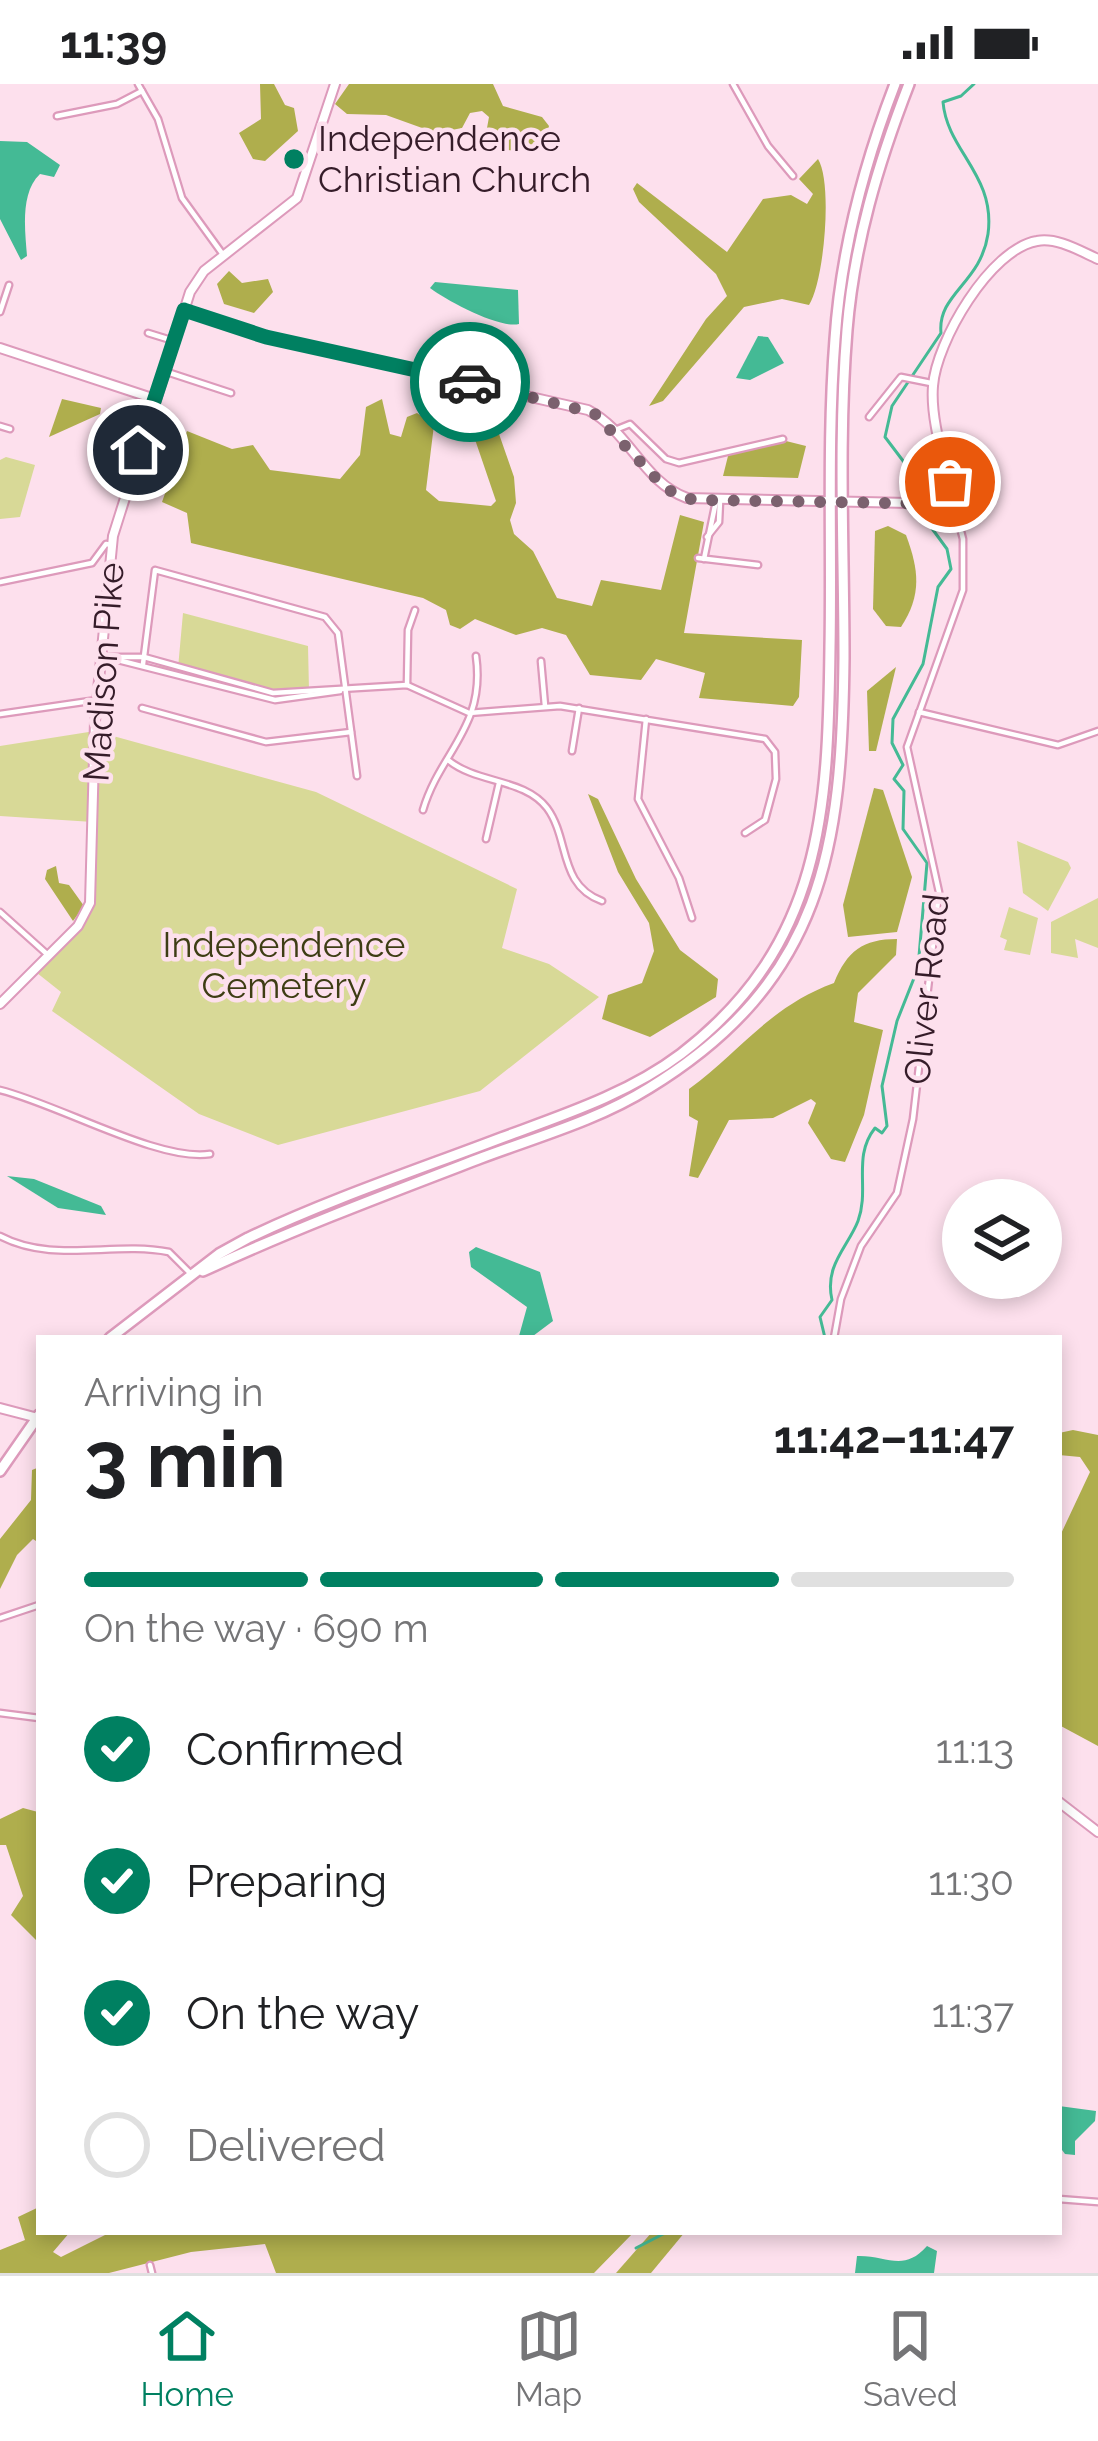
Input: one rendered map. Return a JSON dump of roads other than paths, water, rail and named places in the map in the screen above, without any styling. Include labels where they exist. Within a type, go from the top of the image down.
[{"type":"main road","points":[[114,1335],[193,1276],[291,1231],[618,1105],[707,1046],[761,991],[800,935],[833,837],[843,751],[833,363],[843,267],[860,186],[895,84]]},
{"type":"main road","points":[[837,503],[853,284],[873,183],[909,84]]},
{"type":"main road","points":[[0,1472],[36,1421]]},
{"type":"street","name":"Madison Pike","points":[[0,1004],[78,926],[90,903],[97,700],[112,545],[184,310],[197,278],[303,188],[335,84]]},
{"type":"street","points":[[733,84],[768,146],[793,176]]},
{"type":"street","points":[[57,116],[117,104],[140,88],[158,119],[182,198],[224,256]]},
{"type":"street","points":[[868,417],[902,377],[933,383],[965,305],[1010,255],[1045,240],[1098,259]]},
{"type":"street","points":[[0,313],[9,285]]},
{"type":"street","points":[[184,310],[266,337],[579,407],[615,430],[666,489],[718,501],[954,504]]},
{"type":"street","points":[[148,333],[174,341]]},
{"type":"street","points":[[0,348],[155,399]]},
{"type":"street","points":[[164,371],[231,393]]},
{"type":"street","name":"Oliver Road","points":[[835,1335],[841,1299],[861,1246],[897,1193],[913,1119],[939,892],[931,838],[907,760],[919,712],[963,590],[963,538],[933,383]]},
{"type":"street","points":[[615,430],[630,424],[666,459],[679,463],[783,439]]},
{"type":"street","points":[[0,426],[10,429]]},
{"type":"street","points":[[718,501],[701,558],[758,566]]},
{"type":"street","points":[[0,582],[92,563],[112,545]]},
{"type":"street","points":[[143,661],[154,569],[325,617],[338,633],[357,776]]},
{"type":"street","points":[[407,685],[408,630],[415,610]]},
{"type":"street","points":[[104,656],[143,661],[275,700],[407,685],[470,713],[579,708],[772,745],[776,779],[768,814],[745,832]]},
{"type":"street","points":[[423,810],[433,779],[464,737],[479,676],[476,656]]},
{"type":"street","points":[[541,661],[545,706]]},
{"type":"street","points":[[0,713],[97,700]]},
{"type":"street","points":[[572,751],[579,708]]},
{"type":"street","points":[[142,709],[266,742],[351,732]]},
{"type":"street","points":[[919,712],[1058,746],[1098,731]]},
{"type":"street","points":[[646,719],[638,799],[679,878],[692,918]]},
{"type":"street","points":[[448,760],[469,776],[540,801],[555,822],[571,874],[602,901]]},
{"type":"street","points":[[486,838],[499,783]]},
{"type":"street","points":[[0,912],[48,956]]},
{"type":"street","points":[[0,1090],[52,1104],[179,1155],[210,1154]]},
{"type":"street","points":[[0,1236],[29,1246],[97,1253],[169,1252],[193,1276]]},
{"type":"street","points":[[0,1408],[36,1417]]},
{"type":"street","points":[[0,1618],[36,1606]]},
{"type":"street","points":[[0,1713],[36,1718]]},
{"type":"street","points":[[1062,1804],[1098,1832]]},
{"type":"street","points":[[1062,2199],[1098,2202]]},
{"type":"street","points":[[150,2265],[152,2273]]},
{"type":"waterway","points":[[824,1335],[820,1317],[832,1300],[834,1266],[861,1209],[864,1150],[875,1128],[882,1133],[887,1126],[882,1086],[897,1021],[918,968],[927,863],[903,829],[904,791],[894,779],[903,765],[892,743],[893,719],[923,664],[938,587],[951,569],[947,549],[925,519],[913,474],[885,437],[892,406],[941,333],[946,308],[984,251],[989,213],[985,195],[953,135],[943,102],[961,96],[974,84]]},
{"type":"waterway","points":[[636,2248],[661,2235]]},
{"type":"place","name":"Independence Christian Church","points":[[294,159]]},
{"type":"park label","name":"Independence Cemetery","points":[[284,964]]}]
